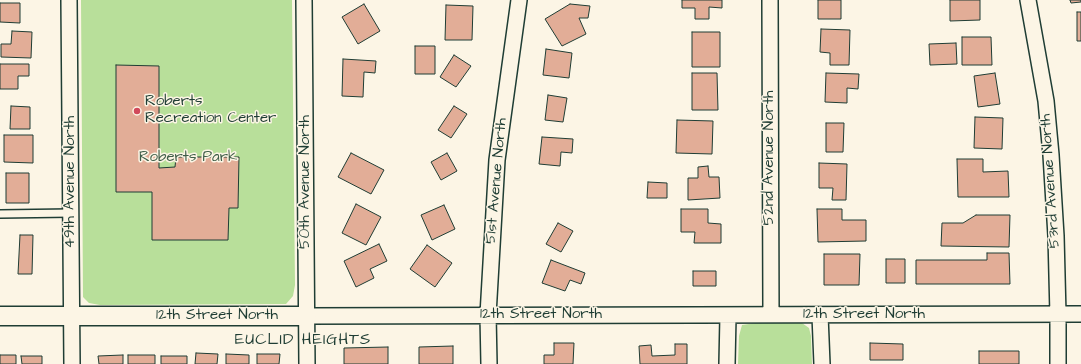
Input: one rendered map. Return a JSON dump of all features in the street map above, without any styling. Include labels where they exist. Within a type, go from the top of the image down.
[{"type":"street","name":"49th Avenue North","points":[[69,0],[72,364]]},
{"type":"street","name":"50th Avenue North","points":[[304,0],[307,364]]},
{"type":"street","name":"51st Avenue North","points":[[489,364],[488,315],[497,160],[519,0]]},
{"type":"street","name":"52nd Avenue North","points":[[770,0],[771,315]]},
{"type":"street","name":"53rd Avenue North","points":[[1028,0],[1046,100],[1050,148],[1056,236],[1058,364]]},
{"type":"street","name":"12th Street North","points":[[0,316],[728,316],[1081,314]]},
{"type":"street","points":[[820,315],[822,364]]},
{"type":"street","points":[[727,364],[728,316]]},
{"type":"lane","points":[[0,214],[71,213]]},
{"type":"green space","name":"Roberts Park","points":[[81,0],[292,0],[295,285],[293,296],[286,304],[100,305],[89,303],[83,297]]},
{"type":"green space","points":[[756,323],[802,323],[809,328],[811,336],[812,364],[738,364],[739,336],[742,325]]},
{"type":"building","points":[[682,0],[722,0],[722,8],[709,7],[709,19],[695,19],[695,8],[682,8]]},
{"type":"building","points":[[818,0],[841,0],[841,19],[818,19]]},
{"type":"building","points":[[950,0],[980,0],[980,20],[950,21]]},
{"type":"building","points":[[1070,0],[1081,0],[1081,2],[1071,3]]},
{"type":"building","points":[[0,3],[20,3],[20,23],[0,22]]},
{"type":"building","points":[[364,4],[380,31],[358,44],[342,17]]},
{"type":"building","points":[[570,4],[590,6],[588,18],[579,18],[586,34],[562,46],[545,19]]},
{"type":"building","points":[[446,5],[473,6],[472,40],[445,40]]},
{"type":"building","points":[[1077,12],[1081,12],[1081,41],[1077,41]]},
{"type":"building","points":[[821,29],[850,30],[849,65],[830,65],[830,53],[820,52]]},
{"type":"building","points":[[12,31],[32,32],[31,58],[1,57],[1,44],[11,44]]},
{"type":"building","points":[[692,32],[720,32],[720,67],[692,67]]},
{"type":"building","points":[[962,37],[991,37],[992,65],[962,65]]},
{"type":"building","points":[[956,43],[957,64],[930,65],[929,44]]},
{"type":"building","points":[[415,46],[435,46],[435,74],[415,74]]},
{"type":"building","points":[[546,49],[572,53],[569,78],[543,75]]},
{"type":"building","points":[[454,55],[471,66],[456,87],[440,77]]},
{"type":"building","points":[[343,59],[376,61],[375,73],[364,72],[363,97],[342,96]]},
{"type":"building","points":[[0,64],[29,64],[29,76],[18,76],[18,89],[0,89]]},
{"type":"building","name":"Roberts Recreation Center","points":[[116,65],[159,66],[159,168],[175,167],[176,157],[239,157],[238,208],[229,208],[228,240],[152,240],[152,192],[116,192]]},
{"type":"building","points":[[692,73],[717,73],[718,110],[692,110]]},
{"type":"building","points":[[826,73],[859,74],[858,89],[847,88],[847,103],[825,102]]},
{"type":"building","points":[[995,73],[1000,104],[978,107],[974,76]]},
{"type":"building","points":[[548,95],[567,98],[563,122],[545,120]]},
{"type":"building","points":[[11,106],[30,107],[30,129],[10,129]]},
{"type":"building","points":[[454,106],[467,114],[451,138],[438,130]]},
{"type":"building","points":[[975,117],[1003,118],[1002,149],[974,148]]},
{"type":"building","points":[[677,120],[713,121],[712,154],[676,153]]},
{"type":"building","points":[[826,123],[844,123],[843,152],[826,152]]},
{"type":"building","points":[[4,135],[33,135],[33,163],[4,162]]},
{"type":"building","points":[[542,137],[573,139],[572,153],[561,152],[560,166],[539,164]]},
{"type":"building","points":[[351,153],[384,170],[371,194],[338,177]]},
{"type":"building","points":[[447,153],[457,171],[441,180],[431,162]]},
{"type":"building","points":[[957,159],[983,159],[983,172],[1008,171],[1009,197],[958,197]]},
{"type":"building","points":[[819,163],[847,164],[846,200],[832,200],[833,188],[819,188]]},
{"type":"building","points":[[708,166],[709,177],[719,177],[720,198],[688,200],[688,178],[698,178],[698,167]]},
{"type":"building","points":[[6,173],[29,173],[29,203],[6,203]]},
{"type":"building","points":[[648,182],[667,183],[667,198],[647,198]]},
{"type":"building","points":[[356,204],[381,217],[366,245],[342,233]]},
{"type":"building","points":[[444,205],[455,229],[432,240],[421,215]]},
{"type":"building","points":[[681,209],[708,209],[708,223],[721,224],[721,243],[694,243],[695,232],[681,232]]},
{"type":"building","points":[[817,209],[842,209],[842,220],[866,220],[866,241],[818,242]]},
{"type":"building","points":[[976,215],[1010,215],[1009,247],[941,246],[942,223],[963,223]]},
{"type":"building","points":[[558,223],[573,231],[561,252],[546,244]]},
{"type":"building","points":[[20,235],[33,235],[32,274],[18,274]]},
{"type":"building","points":[[379,244],[387,261],[370,269],[374,278],[356,287],[344,261]]},
{"type":"building","points":[[427,245],[452,263],[435,287],[410,269]]},
{"type":"building","points":[[987,253],[1009,253],[1010,284],[916,284],[916,260],[987,260]]},
{"type":"building","points":[[824,254],[860,254],[859,285],[824,285]]},
{"type":"building","points":[[886,259],[905,259],[905,283],[886,283]]},
{"type":"building","points":[[551,260],[585,273],[581,284],[570,280],[565,291],[542,283]]},
{"type":"building","points":[[693,271],[716,271],[716,286],[693,286]]},
{"type":"building","points":[[554,343],[574,343],[573,364],[544,364],[544,355],[554,355]]},
{"type":"building","points":[[870,343],[903,344],[903,360],[870,360]]},
{"type":"building","points":[[675,344],[687,344],[687,364],[640,364],[639,346],[651,345],[652,356],[675,355]]},
{"type":"building","points":[[453,346],[453,364],[419,364],[419,347]]},
{"type":"building","points":[[388,347],[388,364],[344,364],[344,348]]},
{"type":"building","points":[[979,351],[1019,351],[1019,364],[979,364]]},
{"type":"building","points":[[196,353],[218,354],[217,364],[195,364]]},
{"type":"building","points":[[226,354],[249,355],[249,364],[226,364]]},
{"type":"building","points":[[257,354],[280,354],[279,364],[257,364]]},
{"type":"building","points":[[0,355],[16,355],[16,364],[0,364]]},
{"type":"building","points":[[123,355],[123,364],[99,364],[98,356]]},
{"type":"building","points":[[128,355],[155,355],[155,364],[128,364]]},
{"type":"building","points":[[21,356],[42,356],[42,364],[22,364]]},
{"type":"building","points":[[161,356],[187,356],[187,364],[161,364]]},
{"type":"place","name":"Roberts Recreation Center","points":[[137,111]]},
{"type":"district","name":"EUCLID HEIGHTS","points":[[303,341]]}]
